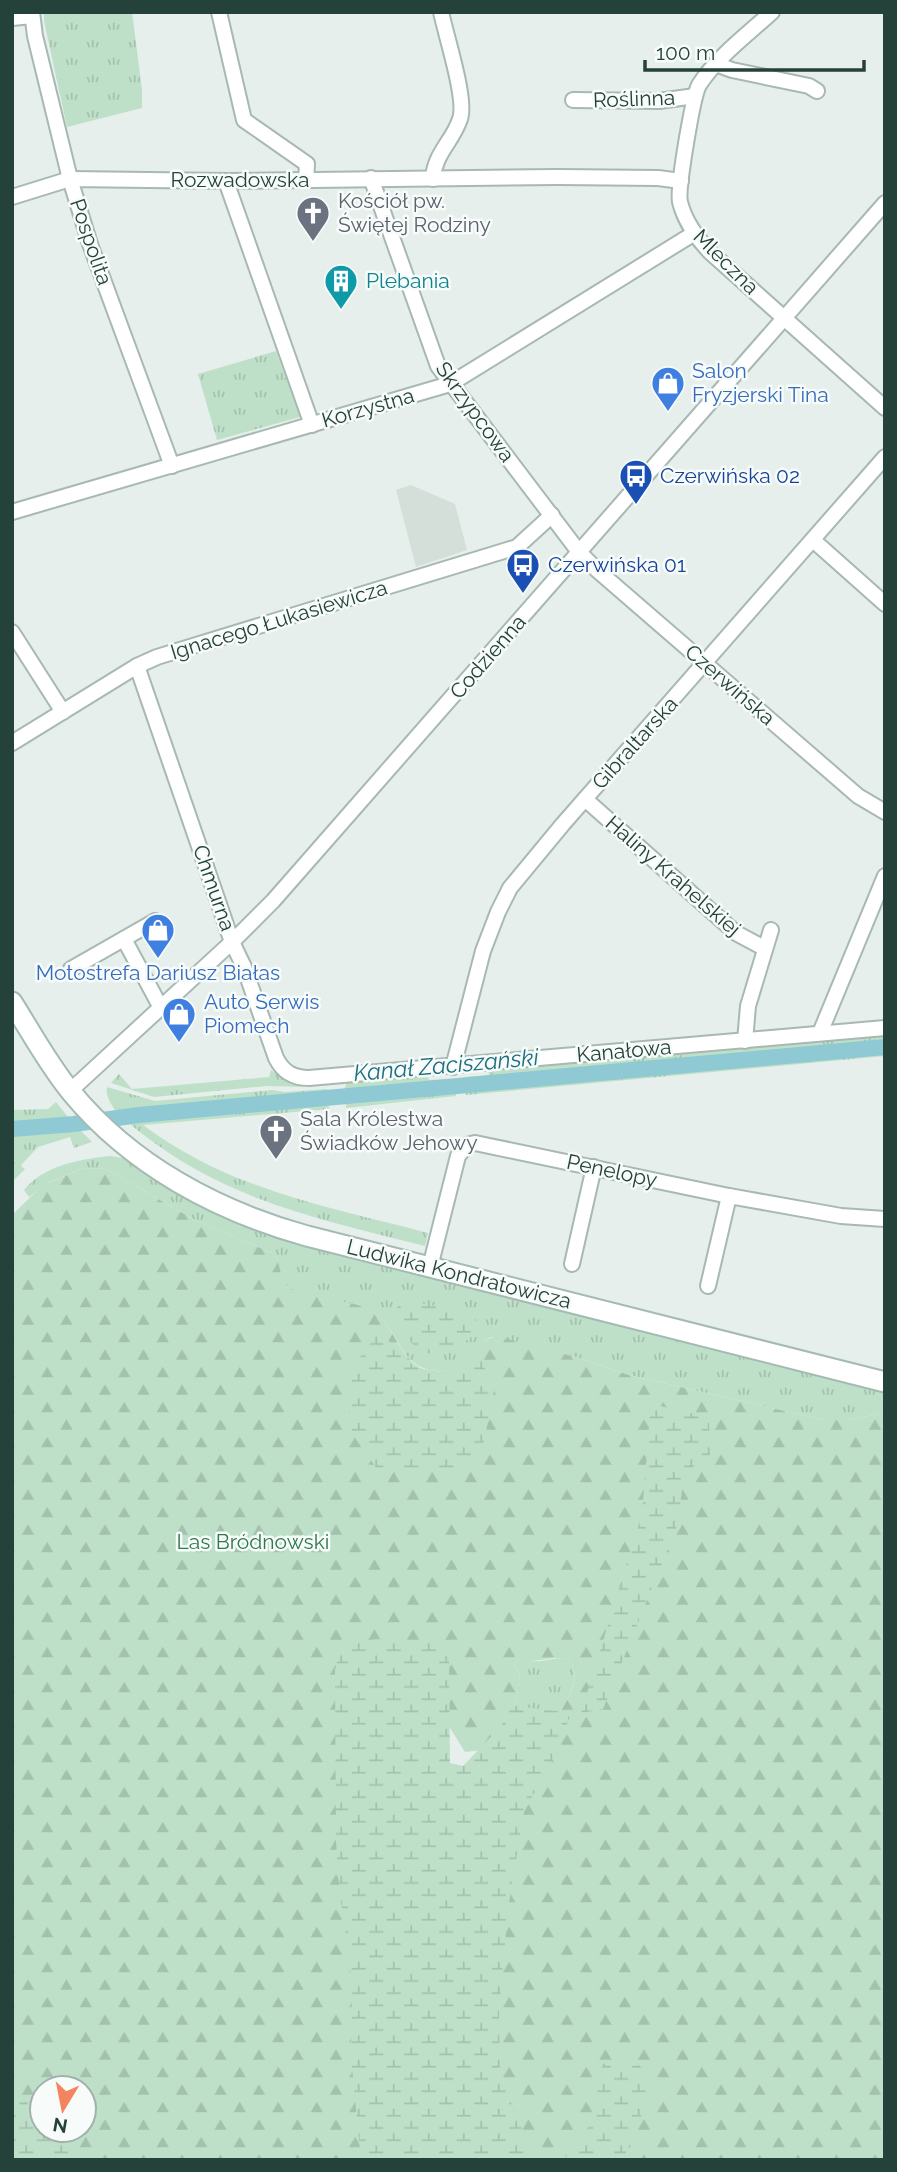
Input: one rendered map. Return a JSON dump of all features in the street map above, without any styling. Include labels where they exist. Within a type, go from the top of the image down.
[{"type":"main road","name":"Ludwika Kondratowicza","points":[[12,1002],[70,1091],[104,1128],[151,1166],[240,1213],[273,1227],[885,1382]]},
{"type":"street","points":[[219,12],[242,115],[249,124],[307,164],[306,180]]},
{"type":"street","points":[[433,178],[437,159],[457,128],[463,108],[441,12]]},
{"type":"street","name":"Mleczna","points":[[772,12],[716,64],[698,86],[681,181],[680,203],[693,234],[710,252],[885,408]]},
{"type":"street","points":[[12,18],[32,14]]},
{"type":"street","name":"Pospolita","points":[[32,14],[70,179],[90,244],[172,466]]},
{"type":"street","points":[[716,64],[817,90]]},
{"type":"street","name":"Roślinna","points":[[573,100],[659,101],[695,96]]},
{"type":"street","name":"Rozwadowska","points":[[12,197],[70,179],[226,181],[558,177],[658,178],[681,181]]},
{"type":"street","name":"Skrzypcowa","points":[[371,178],[438,366],[579,552]]},
{"type":"street","points":[[226,181],[312,425]]},
{"type":"street","name":"Codzienna","points":[[70,1091],[273,901],[885,203]]},
{"type":"street","name":"Korzystna","points":[[12,512],[450,384],[693,234]]},
{"type":"street","name":"Gibraltarska","points":[[453,1067],[483,951],[510,888],[885,457]]},
{"type":"street","name":"Ignacego Łukasiewicza","points":[[12,743],[137,666],[157,657],[517,547],[552,515]]},
{"type":"street","points":[[813,540],[885,604]]},
{"type":"street","name":"Czerwińska","points":[[579,552],[858,796],[885,812]]},
{"type":"street","points":[[12,632],[63,712]]},
{"type":"street","name":"Chmurna","points":[[137,666],[232,942],[244,967],[279,1065],[301,1078],[321,1077]]},
{"type":"street","name":"Haliny Krahelskiej","points":[[585,799],[736,933],[764,948]]},
{"type":"street","points":[[820,1033],[885,876]]},
{"type":"street","points":[[71,969],[155,921]]},
{"type":"street","name":"Haliny Krahelskiej","points":[[746,1041],[748,1006],[771,930]]},
{"type":"street","points":[[124,939],[161,1008]]},
{"type":"street","name":"Kanałowa","points":[[321,1077],[885,1028]]},
{"type":"street","name":"Penelopy","points":[[430,1267],[455,1163],[461,1149],[467,1145],[482,1143],[729,1196],[841,1216],[885,1219]]},
{"type":"street","points":[[572,1264],[594,1167]]},
{"type":"street","points":[[708,1286],[729,1196]]},
{"type":"shaded area","points":[[411,485],[455,504],[467,550],[416,567],[396,490]]},
{"type":"green space","points":[[44,12],[132,12],[142,108],[67,127]]},
{"type":"green space","points":[[276,351],[300,417],[217,440],[198,374]]},
{"type":"green space","points":[[885,1034],[885,1056],[466,1095],[465,1077],[489,1075],[488,1070]]},
{"type":"green space","points":[[271,1070],[295,1085],[305,1087],[267,1086],[154,1097],[111,1083],[119,1074],[132,1089],[269,1077]]},
{"type":"green space","points":[[428,1076],[429,1080],[454,1079],[456,1096],[346,1108],[347,1083]]},
{"type":"green space","points":[[107,1087],[155,1101],[272,1090],[285,1092],[327,1089],[329,1109],[143,1125],[176,1147],[244,1181],[316,1204],[428,1233],[425,1246],[276,1205],[206,1175],[172,1155],[123,1118],[109,1100]]},
{"type":"green space","points":[[56,1102],[72,1122],[12,1127],[12,1110],[48,1109]]},
{"type":"green space","points":[[76,1126],[92,1142],[74,1148],[70,1137],[38,1147],[21,1166],[25,1169],[12,1182],[12,1131]]},
{"type":"green space","points":[[111,1156],[123,1158],[187,1197],[885,1390],[885,1413],[846,1420],[824,1420],[629,1375],[572,1356],[491,1337],[454,1367],[438,1371],[426,1369],[410,1359],[381,1318],[371,1311],[293,1290],[285,1284],[274,1254],[193,1219],[106,1169],[83,1168],[48,1183],[29,1197],[24,1190],[32,1181],[52,1169],[76,1161]]},
{"type":"green space","name":"Las Bródnowski","points":[[83,1168],[106,1169],[193,1219],[274,1254],[283,1280],[289,1287],[311,1296],[348,1302],[370,1310],[387,1325],[410,1360],[429,1371],[450,1369],[483,1341],[499,1337],[572,1356],[629,1375],[824,1420],[846,1420],[885,1413],[885,2160],[12,2160],[12,1215],[42,1186]],"holes":[[[567,1658],[575,1673],[574,1681],[557,1720],[512,1711],[520,1673],[514,1665],[519,1659],[526,1662]],[[445,1720],[465,1752],[502,1748],[433,1809]]]},
{"type":"green space","points":[[409,1301],[442,1307],[479,1321],[480,1329],[446,1352],[427,1353],[412,1343],[393,1316],[398,1306]]},
{"type":"green space","points":[[382,1328],[393,1349],[415,1367],[445,1374],[466,1365],[478,1353],[494,1390],[484,1442],[463,1466],[423,1473],[377,1469],[351,1432],[348,1373]]},
{"type":"green space","points":[[651,1404],[709,1417],[710,1456],[685,1472],[676,1529],[603,1709],[581,1713],[642,1514]]},
{"type":"green space","points":[[378,1639],[437,1641],[449,1660],[450,1763],[463,1766],[502,1725],[508,1705],[571,1713],[558,1750],[524,1811],[508,1909],[499,2011],[500,2076],[535,2160],[361,2160],[351,2057],[352,1983],[336,1841],[335,1670],[342,1644]]},
{"type":"green space","points":[[520,1658],[537,1661],[567,1658],[572,1666],[575,1673],[572,1689],[557,1720],[512,1711],[520,1673],[514,1665]]},
{"type":"green space","points":[[626,2056],[645,2070],[651,2091],[623,2160],[564,2160],[591,2123],[603,2064]]},
{"type":"green space","points":[[12,2095],[28,2104],[28,2144],[69,2144],[80,2155],[94,2160],[12,2160]]},
{"type":"waterway","name":"Kanał Zaciszański","points":[[12,1129],[885,1047]]},
{"type":"place","name":"Kościół pw. Świętej Rodziny","points":[[313,243]]},
{"type":"place","name":"Plebania","points":[[341,311]]},
{"type":"place","name":"Salon Fryzjerski Tina","points":[[668,413]]},
{"type":"place","name":"Czerwińska 02","points":[[636,506]]},
{"type":"place","name":"Czerwińska 01","points":[[523,595]]},
{"type":"place","name":"Motostrefa Dariusz Białas","points":[[158,960]]},
{"type":"place","name":"Auto Serwis Piomech","points":[[179,1044]]},
{"type":"place","name":"Sala Królestwa Świadków Jehowy","points":[[276,1161]]}]
